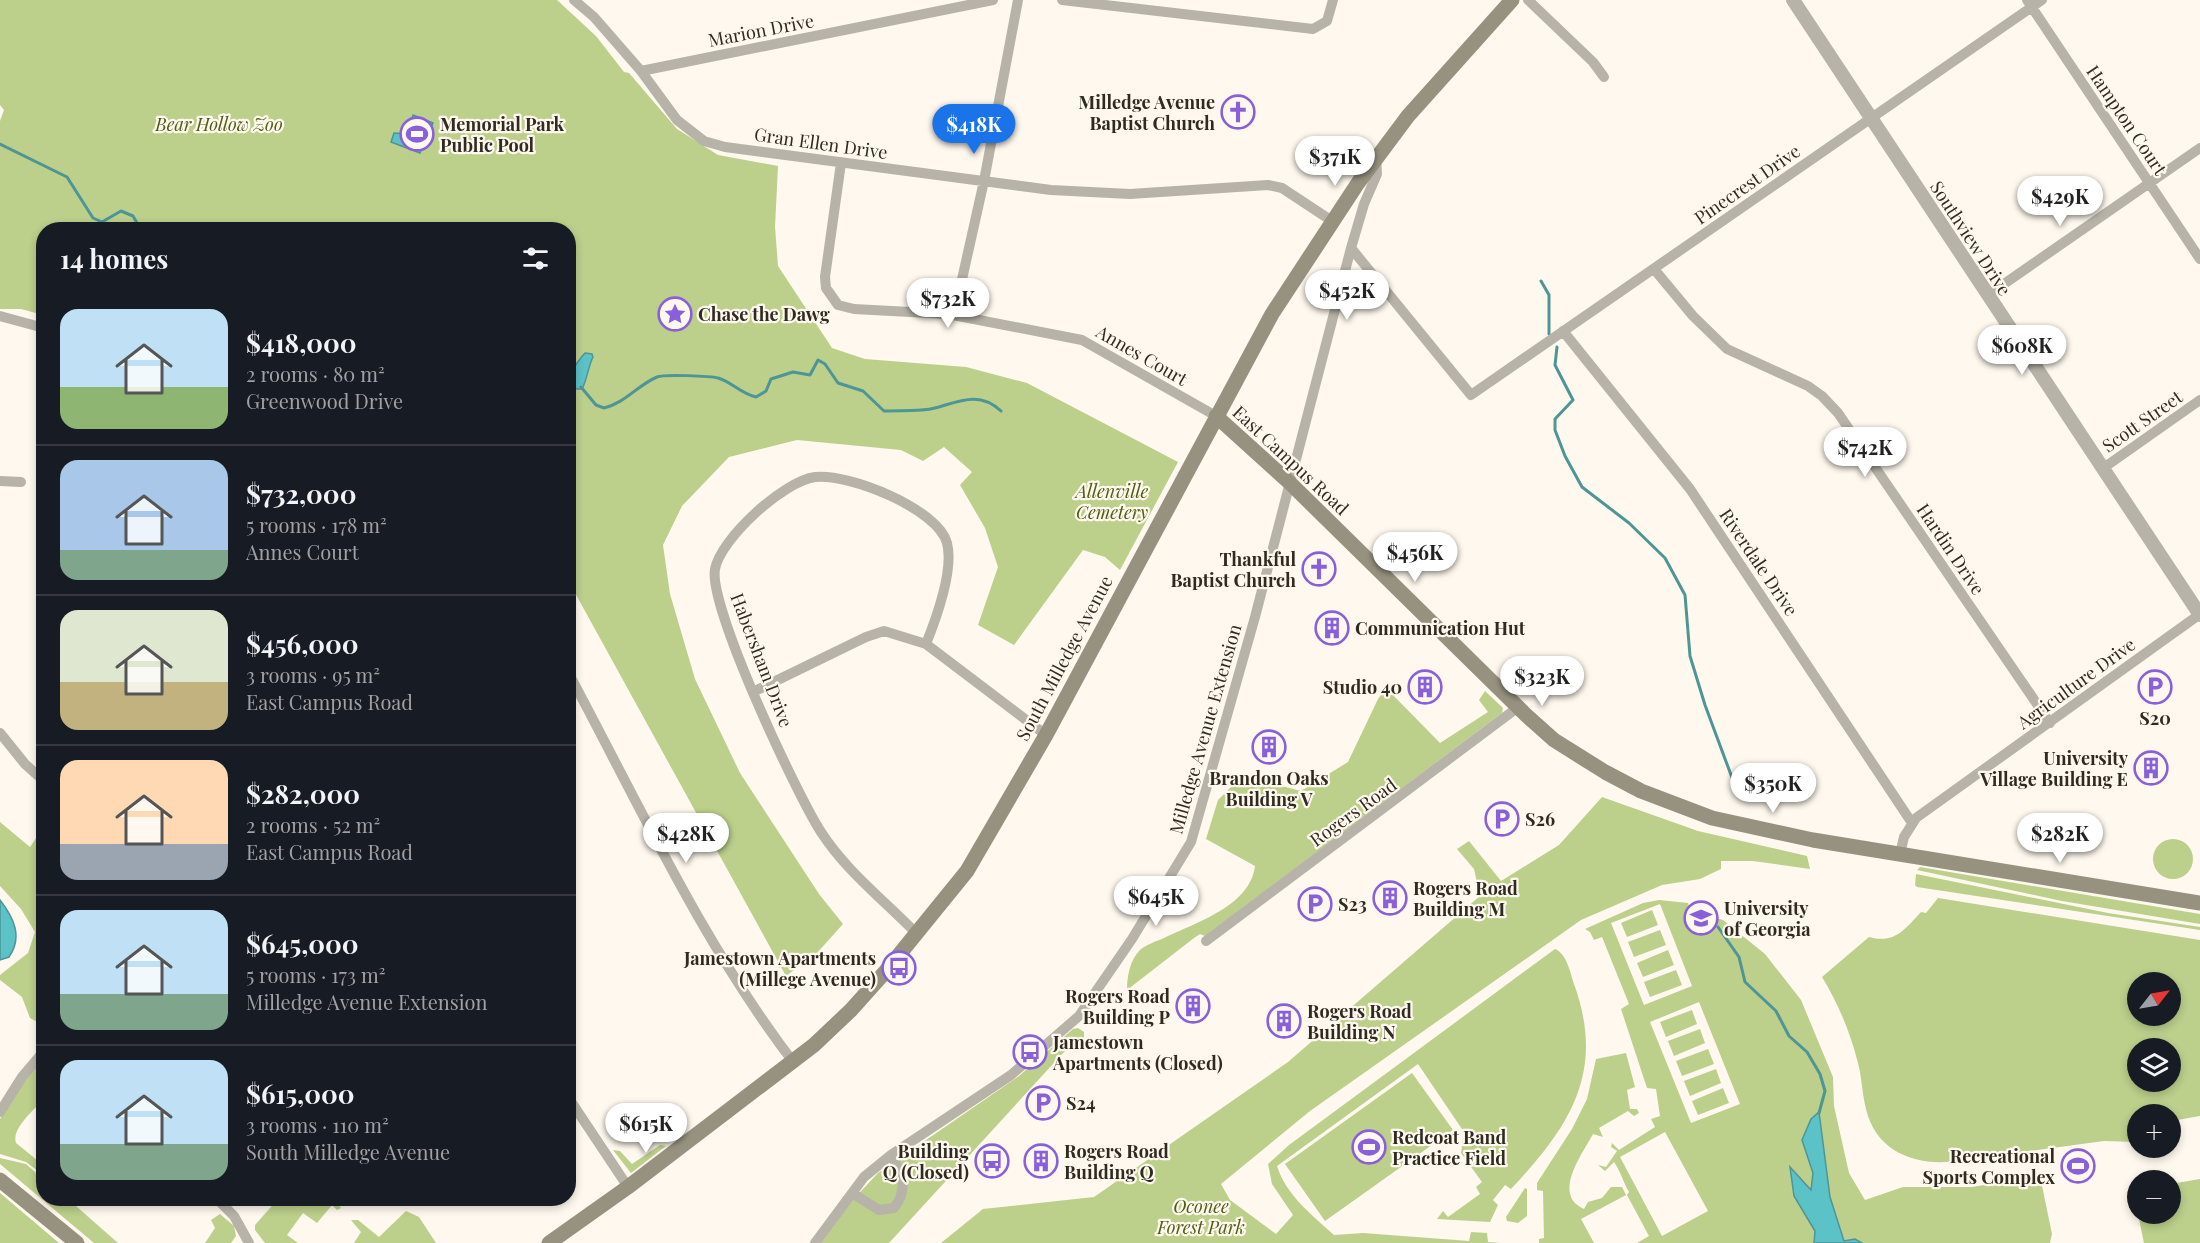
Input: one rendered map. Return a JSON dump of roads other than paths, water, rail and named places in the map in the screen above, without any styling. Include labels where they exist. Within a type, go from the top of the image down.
[{"type":"main road","name":"South Milledge Avenue","points":[[549,1243],[794,1063],[851,1010],[917,934],[967,871],[1046,735],[1272,314],[1332,220],[1376,158],[1450,67],[1512,0]]},
{"type":"main road","name":"East Campus Road","points":[[1216,416],[1290,483],[1517,708],[1571,751],[1605,772],[1651,795],[1712,818],[1813,840],[2200,903]]},
{"type":"main road","points":[[0,1180],[77,1243]]},
{"type":"street","name":"Gran Ellen Drive","points":[[574,0],[594,17],[641,71],[677,120],[704,141],[725,147],[841,163],[1110,194],[1268,184],[1282,188],[1332,220]]},
{"type":"street","name":"Marion Drive","points":[[641,71],[993,0]]},
{"type":"street","points":[[954,315],[984,181],[1018,0]]},
{"type":"street","points":[[1062,0],[1313,29],[1322,26],[1330,16],[1333,0]]},
{"type":"street","points":[[1528,0],[1593,62],[1604,76]]},
{"type":"street","name":"Southview Drive","points":[[1793,0],[2200,615]]},
{"type":"street","name":"Pinecrest Drive","points":[[1351,248],[1471,395],[1871,118],[2029,4],[2042,0]]},
{"type":"street","name":"Hampton Court","points":[[2029,4],[2200,259]]},
{"type":"street","points":[[1988,295],[2200,148]]},
{"type":"street","name":"Milledge Avenue Extension","points":[[815,1243],[864,1177],[891,1155],[1011,1075],[1079,1016],[1132,939],[1191,842],[1290,483],[1351,248],[1364,204],[1377,174],[1376,158]]},
{"type":"street","name":"Annes Court","points":[[841,163],[825,277],[831,297],[838,305],[855,309],[954,315],[1082,340],[1216,416]]},
{"type":"street","name":"Hardin Drive","points":[[1654,269],[1693,316],[1727,349],[1808,386],[1822,396],[1838,413],[2050,723]]},
{"type":"street","points":[[0,316],[36,326]]},
{"type":"street","name":"Riverdale Drive","points":[[1563,331],[1690,489],[1912,823]]},
{"type":"street","name":"Scott Street","points":[[2102,469],[2200,400]]},
{"type":"street","name":"Habersham Drive","points":[[917,934],[844,862],[821,833],[753,692],[717,592],[714,572],[718,558],[730,538],[788,488],[814,477],[842,479],[862,484],[915,509],[933,521],[945,537],[949,553],[943,589],[926,644]]},
{"type":"street","points":[[0,481],[21,482]]},
{"type":"street","name":"Agriculture Drive","points":[[1912,823],[2200,615]]},
{"type":"street","points":[[753,692],[866,637],[884,631],[926,644],[1046,735]]},
{"type":"street","points":[[576,687],[677,878],[737,983],[794,1063]]},
{"type":"street","name":"Rogers Road","points":[[1206,941],[1517,708]]},
{"type":"street","points":[[0,733],[36,774]]},
{"type":"street","points":[[1900,854],[1904,837],[1912,823]]},
{"type":"street","points":[[0,1112],[22,1077],[36,1060]]},
{"type":"street","points":[[576,1109],[628,1187]]},
{"type":"street","points":[[852,1193],[879,1210],[887,1211],[894,1208],[903,1194],[904,1185],[901,1172],[891,1155]]},
{"type":"street","points":[[224,1206],[234,1216],[249,1243]]},
{"type":"water","name":"Memorial Park Public Pool","points":[[413,115],[433,123],[420,153],[391,142],[394,133],[408,134]]},
{"type":"water","points":[[585,353],[592,354],[582,389],[576,389],[576,365]]},
{"type":"water","points":[[0,900],[13,921],[16,935],[9,957],[0,960]]},
{"type":"water","points":[[1819,1112],[1830,1197],[1844,1241],[1855,1239],[1862,1243],[1814,1243],[1815,1231],[1794,1196],[1790,1167],[1811,1190],[1813,1173],[1802,1140],[1811,1119]]},
{"type":"waterway","points":[[0,144],[67,177],[93,218],[102,222]]},
{"type":"waterway","points":[[102,222],[121,211],[133,216],[136,222]]},
{"type":"waterway","points":[[1541,281],[1549,295],[1549,334]]},
{"type":"waterway","points":[[1557,347],[1555,365],[1573,400],[1555,419],[1555,430],[1565,456],[1582,487],[1629,523],[1665,558],[1685,595],[1690,656],[1705,705],[1734,783]]},
{"type":"waterway","points":[[581,387],[596,405],[604,408],[612,406],[650,380],[661,376],[718,378],[756,397],[766,391],[771,379],[793,372],[810,375],[818,360],[825,364],[838,383],[863,391],[884,411],[929,409],[970,399],[985,401],[1001,411]]},
{"type":"waterway","points":[[1718,927],[1739,957],[1745,982],[1776,1011],[1789,1036],[1807,1052],[1820,1074],[1825,1091],[1819,1113]]},
{"type":"place","name":"Milledge Avenue Baptist Church","points":[[1238,112]]},
{"type":"place","name":"Memorial Park Public Pool","points":[[417,134]]},
{"type":"place","name":"Chase the Dawg","points":[[675,314]]},
{"type":"place","name":"Thankful Baptist Church","points":[[1319,569]]},
{"type":"place","name":"Communication Hut","points":[[1332,628]]},
{"type":"place","name":"Studio 40","points":[[1425,687]]},
{"type":"place","name":"S20","points":[[2155,687]]},
{"type":"place","name":"Brandon Oaks Building V","points":[[1269,747]]},
{"type":"place","name":"University Village Building E","points":[[2151,768]]},
{"type":"place","name":"S26","points":[[1502,819]]},
{"type":"place","name":"Rogers Road Building M","points":[[1390,898]]},
{"type":"place","name":"S23","points":[[1315,904]]},
{"type":"place","name":"University of Georgia","points":[[1701,918]]},
{"type":"place","name":"Jamestown Apartments (Millege Avenue)","points":[[899,968]]},
{"type":"place","name":"Rogers Road Building P","points":[[1193,1006]]},
{"type":"place","name":"Rogers Road Building N","points":[[1284,1021]]},
{"type":"place","name":"Jamestown Apartments (Closed)","points":[[1030,1052]]},
{"type":"place","name":"S24","points":[[1043,1103]]},
{"type":"place","name":"Redcoat Band Practice Field","points":[[1369,1147]]},
{"type":"place","name":"Building Q (Closed)","points":[[992,1161]]},
{"type":"place","name":"Rogers Road Building Q","points":[[1041,1161]]},
{"type":"place","name":"Recreational Sports Complex","points":[[2078,1166]]},
{"type":"park label","name":"Bear Hollow Zoo","points":[[219,124]]},
{"type":"park label","name":"Allenville Cemetery","points":[[1112,501]]},
{"type":"park label","name":"Oconee Forest Park","points":[[1201,1216]]}]
